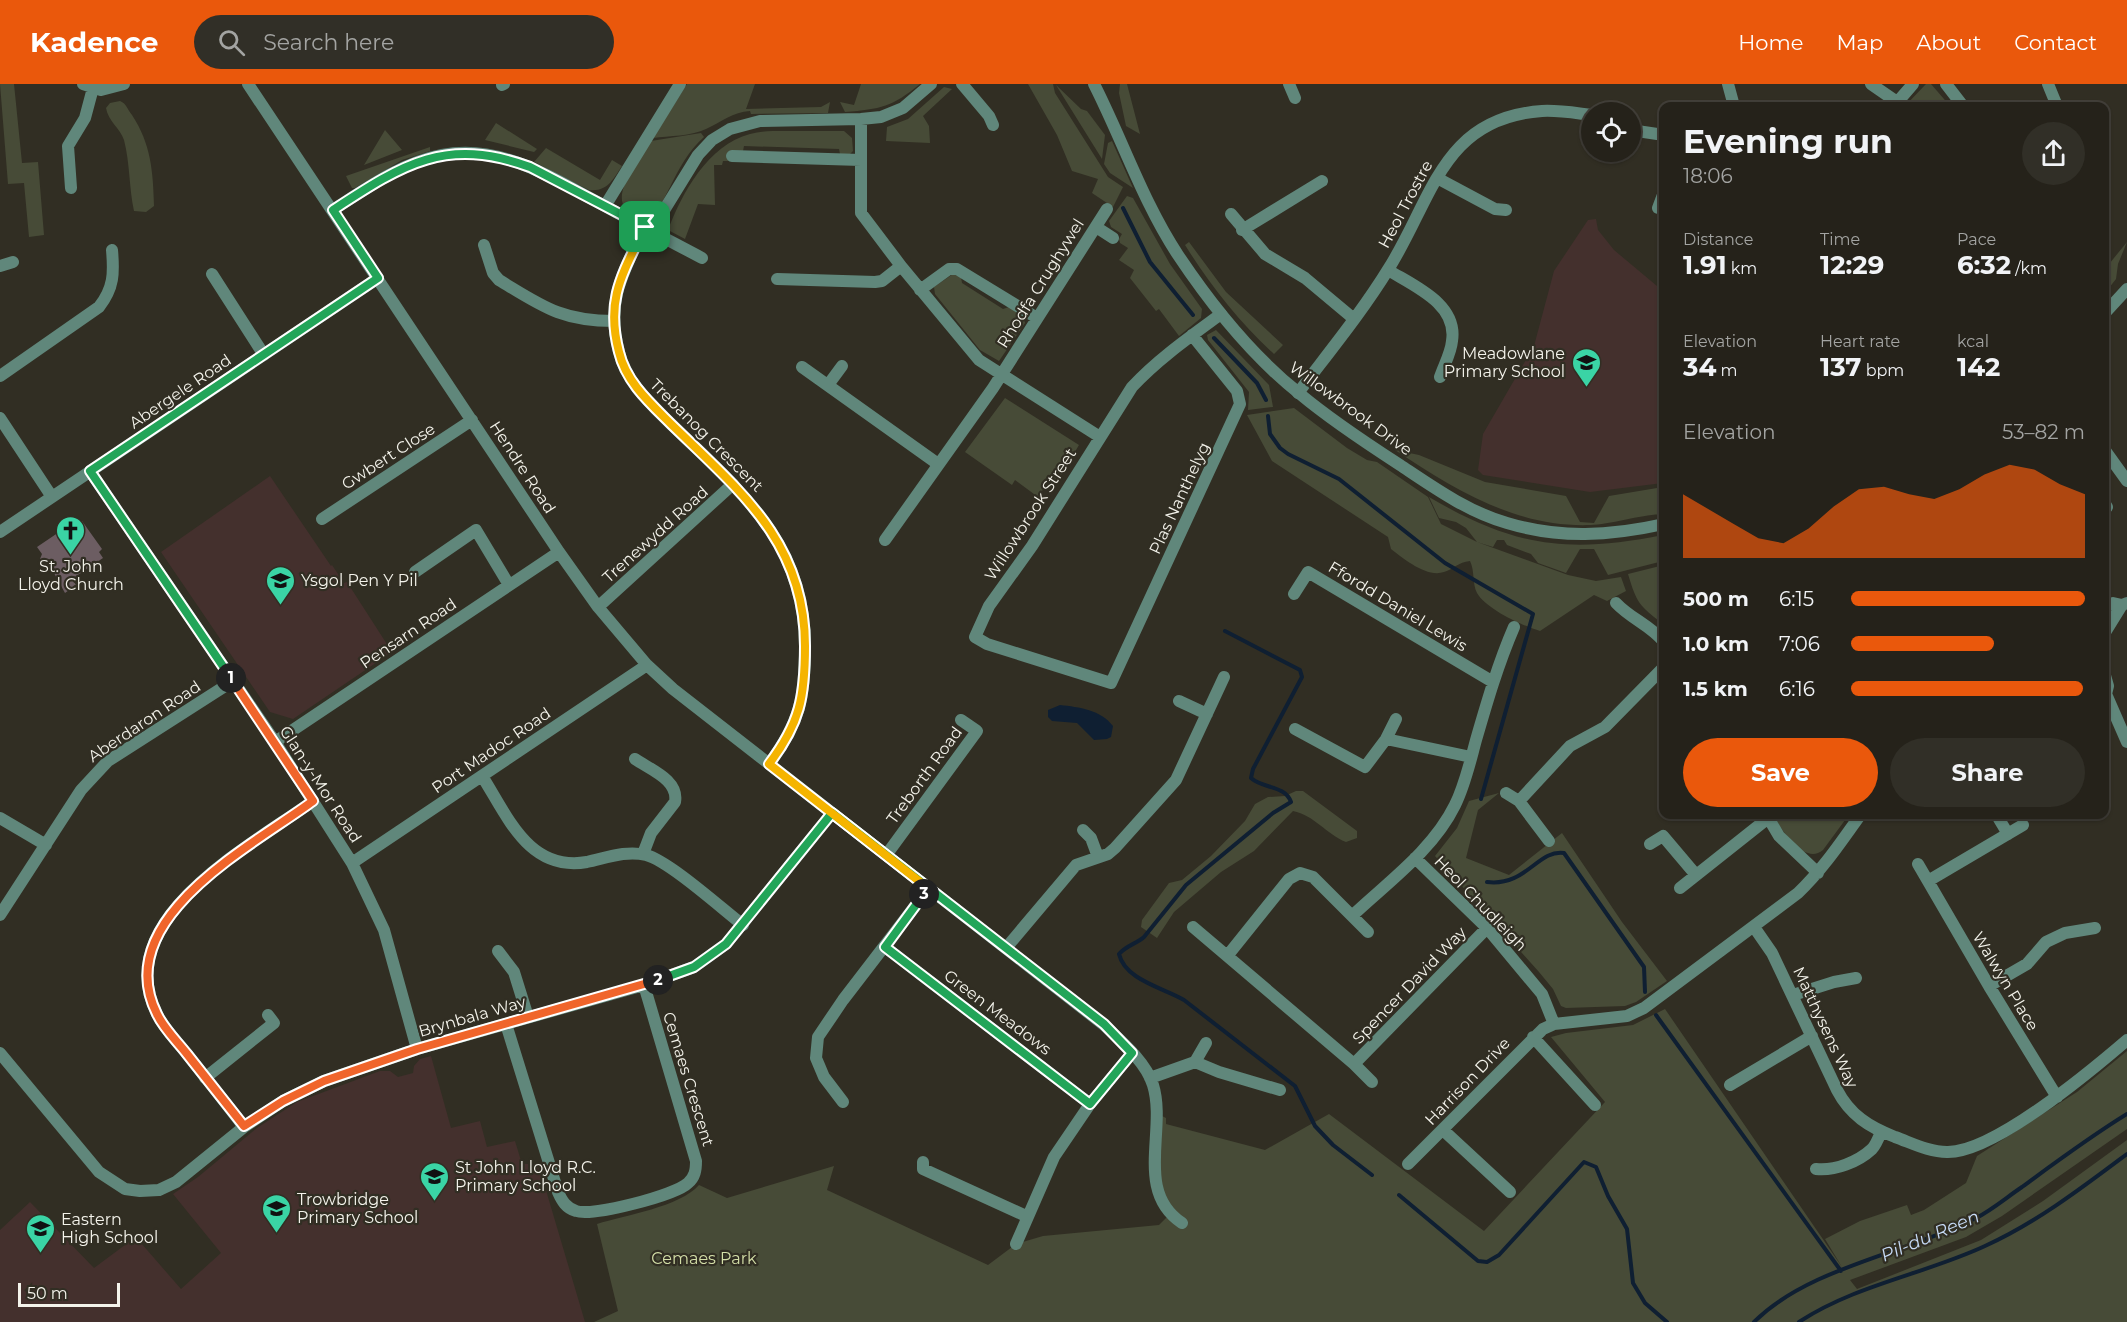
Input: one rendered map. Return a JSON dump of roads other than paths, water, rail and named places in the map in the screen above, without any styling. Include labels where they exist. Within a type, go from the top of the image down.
[{"type":"street","points":[[71,188],[68,146],[85,118],[88,86],[111,89],[123,84]]},
{"type":"street","name":"Hendre Road","points":[[248,84],[559,552],[598,607],[647,665],[673,689],[1104,1024],[1132,1053],[1150,1078]]},
{"type":"street","points":[[605,206],[680,84]]},
{"type":"street","points":[[645,227],[658,220],[698,155],[712,140],[730,129],[760,121],[861,119],[885,115],[903,108],[931,84]]},
{"type":"street","points":[[962,84],[989,116],[993,125]]},
{"type":"street","name":"Willowbrook Drive","points":[[1094,84],[1166,236],[1199,286],[1259,357],[1298,393],[1429,485],[1477,512],[1497,520],[1536,530],[1575,535],[1612,534],[1659,525]]},
{"type":"street","points":[[1289,84],[1295,98]]},
{"type":"street","points":[[1728,84],[1733,102]]},
{"type":"street","points":[[1871,84],[1894,102]]},
{"type":"street","points":[[1898,102],[1912,84]]},
{"type":"street","points":[[1946,84],[1960,102]]},
{"type":"street","points":[[2048,84],[2055,102]]},
{"type":"street","name":"Heol Trostre","points":[[1298,393],[1388,270],[1446,161],[1465,141],[1497,122],[1544,111],[1581,114]]},
{"type":"street","name":"Rhodfa Crughywel","points":[[861,119],[861,213],[920,290],[980,360],[1100,437]]},
{"type":"street","points":[[1641,131],[1659,134]]},
{"type":"street","points":[[333,210],[392,173],[417,162],[442,155],[463,153],[498,156],[530,167],[702,258]]},
{"type":"street","points":[[732,156],[861,160]]},
{"type":"street","points":[[1437,178],[1495,209],[1506,210]]},
{"type":"street","points":[[1242,230],[1322,181]]},
{"type":"street","name":"Rhodfa Crughywel","points":[[885,540],[1002,375],[1107,209]]},
{"type":"street","points":[[1231,214],[1242,230],[1265,254],[1305,278],[1354,319]]},
{"type":"street","name":"Trebanog Crescent","points":[[645,227],[617,286],[614,321],[619,352],[625,370],[645,399],[752,503],[771,529],[798,589],[802,614],[805,670],[800,705],[792,731],[769,764]]},
{"type":"street","points":[[1096,227],[1113,238]]},
{"type":"street","points":[[484,245],[493,273],[499,280],[549,310],[582,320],[614,321]]},
{"type":"street","points":[[0,376],[99,307],[106,299],[114,278],[112,250]]},
{"type":"street","points":[[0,266],[13,262]]},
{"type":"street","points":[[777,279],[875,282],[882,281],[901,266]]},
{"type":"street","points":[[920,290],[949,269],[957,269],[1037,318]]},
{"type":"street","points":[[1388,270],[1438,302],[1451,321],[1452,342],[1440,377]]},
{"type":"street","points":[[212,274],[264,355]]},
{"type":"street","name":"Abergele Road","points":[[0,532],[378,278]]},
{"type":"street","points":[[2109,309],[2127,289]]},
{"type":"street","name":"Willowbrook Street","points":[[1111,683],[987,644],[973,643],[989,606],[1032,546],[1132,387],[1192,335],[1221,314]]},
{"type":"street","name":"Plas Nanthelyg","points":[[1111,683],[1240,404],[1237,391],[1192,335]]},
{"type":"street","points":[[828,386],[842,366]]},
{"type":"street","points":[[802,367],[938,464]]},
{"type":"street","points":[[0,418],[52,497]]},
{"type":"street","name":"Gwbert Close","points":[[322,519],[472,420]]},
{"type":"street","points":[[2109,456],[2127,481]]},
{"type":"street","name":"Glan-y-Mor Road","points":[[90,471],[275,742],[352,862],[384,930],[417,1049]]},
{"type":"street","name":"Trenewydd Road","points":[[598,607],[733,484]]},
{"type":"street","points":[[416,572],[476,530],[509,585]]},
{"type":"street","name":"Pensarn Road","points":[[275,742],[559,552]]},
{"type":"street","name":"Ffordd Daniel Lewis","points":[[1294,594],[1308,572],[1493,682]]},
{"type":"street","points":[[1616,603],[1634,620],[1653,630],[1659,637]]},
{"type":"street","points":[[2109,605],[2125,604]]},
{"type":"street","points":[[2109,627],[2125,604]]},
{"type":"street","points":[[1353,915],[1415,858],[1440,829],[1455,806],[1465,782],[1493,682],[1514,627]]},
{"type":"street","name":"Port Madoc Road","points":[[352,862],[647,665]]},
{"type":"street","points":[[1519,801],[1570,746],[1605,727],[1659,672]]},
{"type":"street","points":[[1006,948],[1076,865],[1115,848],[1170,789],[1224,677]]},
{"type":"street","name":"Aberdaron Road","points":[[0,915],[81,790],[101,767],[233,681]]},
{"type":"street","points":[[1179,701],[1207,714]]},
{"type":"street","points":[[2109,703],[2127,742]]},
{"type":"street","points":[[1295,729],[1365,767],[1386,739],[1396,719]]},
{"type":"street","name":"Treborth Road","points":[[887,854],[977,731],[962,720]]},
{"type":"street","points":[[1386,739],[1471,757]]},
{"type":"street","points":[[635,759],[671,783],[676,789],[675,802],[651,833],[643,854]]},
{"type":"street","points":[[482,776],[524,841],[544,857],[556,862],[571,863],[617,855],[643,854],[655,857],[743,925]]},
{"type":"street","points":[[1506,793],[1519,801],[1549,841]]},
{"type":"street","points":[[244,1126],[162,1022],[151,1000],[148,966],[156,937],[175,908],[202,882],[313,801]]},
{"type":"street","name":"Brynbala Way","points":[[0,1053],[99,1172],[125,1189],[159,1190],[176,1182],[244,1126],[283,1101],[324,1081],[417,1049],[644,985],[694,967],[711,957],[726,944],[832,813]]},
{"type":"street","points":[[0,818],[46,845]]},
{"type":"street","points":[[1680,888],[1765,819]]},
{"type":"street","points":[[1768,819],[1779,836],[1818,873]]},
{"type":"street","points":[[1554,1024],[1627,1016],[1644,1008],[1798,893],[1818,873],[1857,819]]},
{"type":"street","points":[[1999,819],[2008,834]]},
{"type":"street","points":[[1928,881],[2023,825]]},
{"type":"street","points":[[1083,830],[1091,838],[1098,857]]},
{"type":"street","points":[[1650,844],[1663,836],[1696,875]]},
{"type":"street","name":"Heol Chudleigh","points":[[1415,858],[1487,928],[1542,994],[1554,1024]]},
{"type":"street","name":"Walwyn Place","points":[[1918,864],[2057,1097]]},
{"type":"street","points":[[1227,955],[1294,874],[1300,873],[1313,877],[1368,932]]},
{"type":"street","points":[[843,1102],[824,1077],[816,1058],[818,1037],[829,1018],[928,888]]},
{"type":"street","points":[[2075,917],[2078,930]]},
{"type":"street","name":"Spencer David Way","points":[[1193,927],[1354,1064],[1372,1083]]},
{"type":"street","name":"Matthysens Way","points":[[1754,927],[1768,946],[1849,1110],[1881,1132],[1935,1151],[1959,1152],[1986,1142],[2057,1097],[2127,1040]]},
{"type":"street","name":"Spencer David Way","points":[[1354,1064],[1487,928]]},
{"type":"street","points":[[1989,986],[2027,964],[2046,942],[2065,933],[2095,928]]},
{"type":"street","name":"Green Meadows","points":[[885,947],[1090,1104]]},
{"type":"street","points":[[498,951],[514,972],[528,1017]]},
{"type":"street","points":[[1793,995],[1834,982],[1856,978]]},
{"type":"street","name":"Cemaes Crescent","points":[[506,1024],[558,1192],[568,1208],[594,1213],[674,1192],[688,1184],[692,1178],[696,1161],[644,985]]},
{"type":"street","points":[[206,1078],[274,1023],[268,1015]]},
{"type":"street","name":"Harrison Drive","points":[[1408,1164],[1533,1038],[1554,1024]]},
{"type":"street","points":[[1730,1085],[1812,1036]]},
{"type":"street","points":[[1533,1038],[1595,1105]]},
{"type":"street","points":[[1182,1223],[1166,1210],[1158,1192],[1155,1151],[1156,1096],[1150,1078],[1195,1062],[1206,1043]]},
{"type":"street","points":[[1016,1244],[1026,1216],[1054,1157],[1090,1104],[1132,1053]]},
{"type":"street","points":[[1195,1062],[1219,1072],[1280,1090]]},
{"type":"street","points":[[1443,1130],[1510,1192]]},
{"type":"street","points":[[1816,1170],[1843,1166],[1874,1148],[1881,1132]]},
{"type":"street","points":[[923,1162],[923,1169],[1026,1216]]},
{"type":"water","points":[[1060,705],[1082,708],[1102,716],[1113,726],[1111,737],[1094,740],[1077,723],[1052,721],[1048,717],[1048,710]]},
{"type":"waterway","points":[[1123,208],[1150,262],[1193,315]]},
{"type":"waterway","points":[[1214,338],[1257,383],[1266,400]]},
{"type":"waterway","points":[[1268,416],[1270,434],[1280,448],[1288,454],[1339,479],[1445,563],[1533,614],[1481,799]]},
{"type":"waterway","points":[[1225,631],[1300,670],[1302,677],[1253,769],[1251,778],[1279,790],[1291,802],[1273,813],[1186,885],[1144,937],[1119,954],[1123,963],[1137,977],[1184,1000],[1295,1086],[1315,1126],[1333,1145],[1372,1175]]},
{"type":"waterway","points":[[1487,882],[1512,879],[1546,857],[1555,853],[1564,853],[1644,967],[1645,992]]},
{"type":"waterway","points":[[1656,1015],[1841,1271]]},
{"type":"waterway","name":"Pil-du Reen","points":[[1754,1322],[1777,1303],[1802,1287],[1982,1215],[2127,1114]]},
{"type":"waterway","points":[[1799,1322],[1843,1298],[1962,1256],[2004,1237],[2059,1204],[2127,1154]]},
{"type":"waterway","points":[[1399,1195],[1478,1261],[1487,1262],[1499,1255],[1584,1162],[1596,1167],[1608,1196],[1627,1229],[1633,1283],[1645,1303],[1667,1322]]},
{"type":"place","name":"Meadowlane Primary School","points":[[1586,388]]},
{"type":"place","name":"St. John Lloyd Church","points":[[71,556]]},
{"type":"place","name":"Ysgol Pen Y Pil","points":[[280,606]]},
{"type":"place","name":"St John Lloyd R.C. Primary School","points":[[434,1202]]},
{"type":"place","name":"Trowbridge Primary School","points":[[276,1234]]},
{"type":"place","name":"Eastern High School","points":[[40,1254]]},
{"type":"park label","name":"Cemaes Park","points":[[704,1258]]}]
